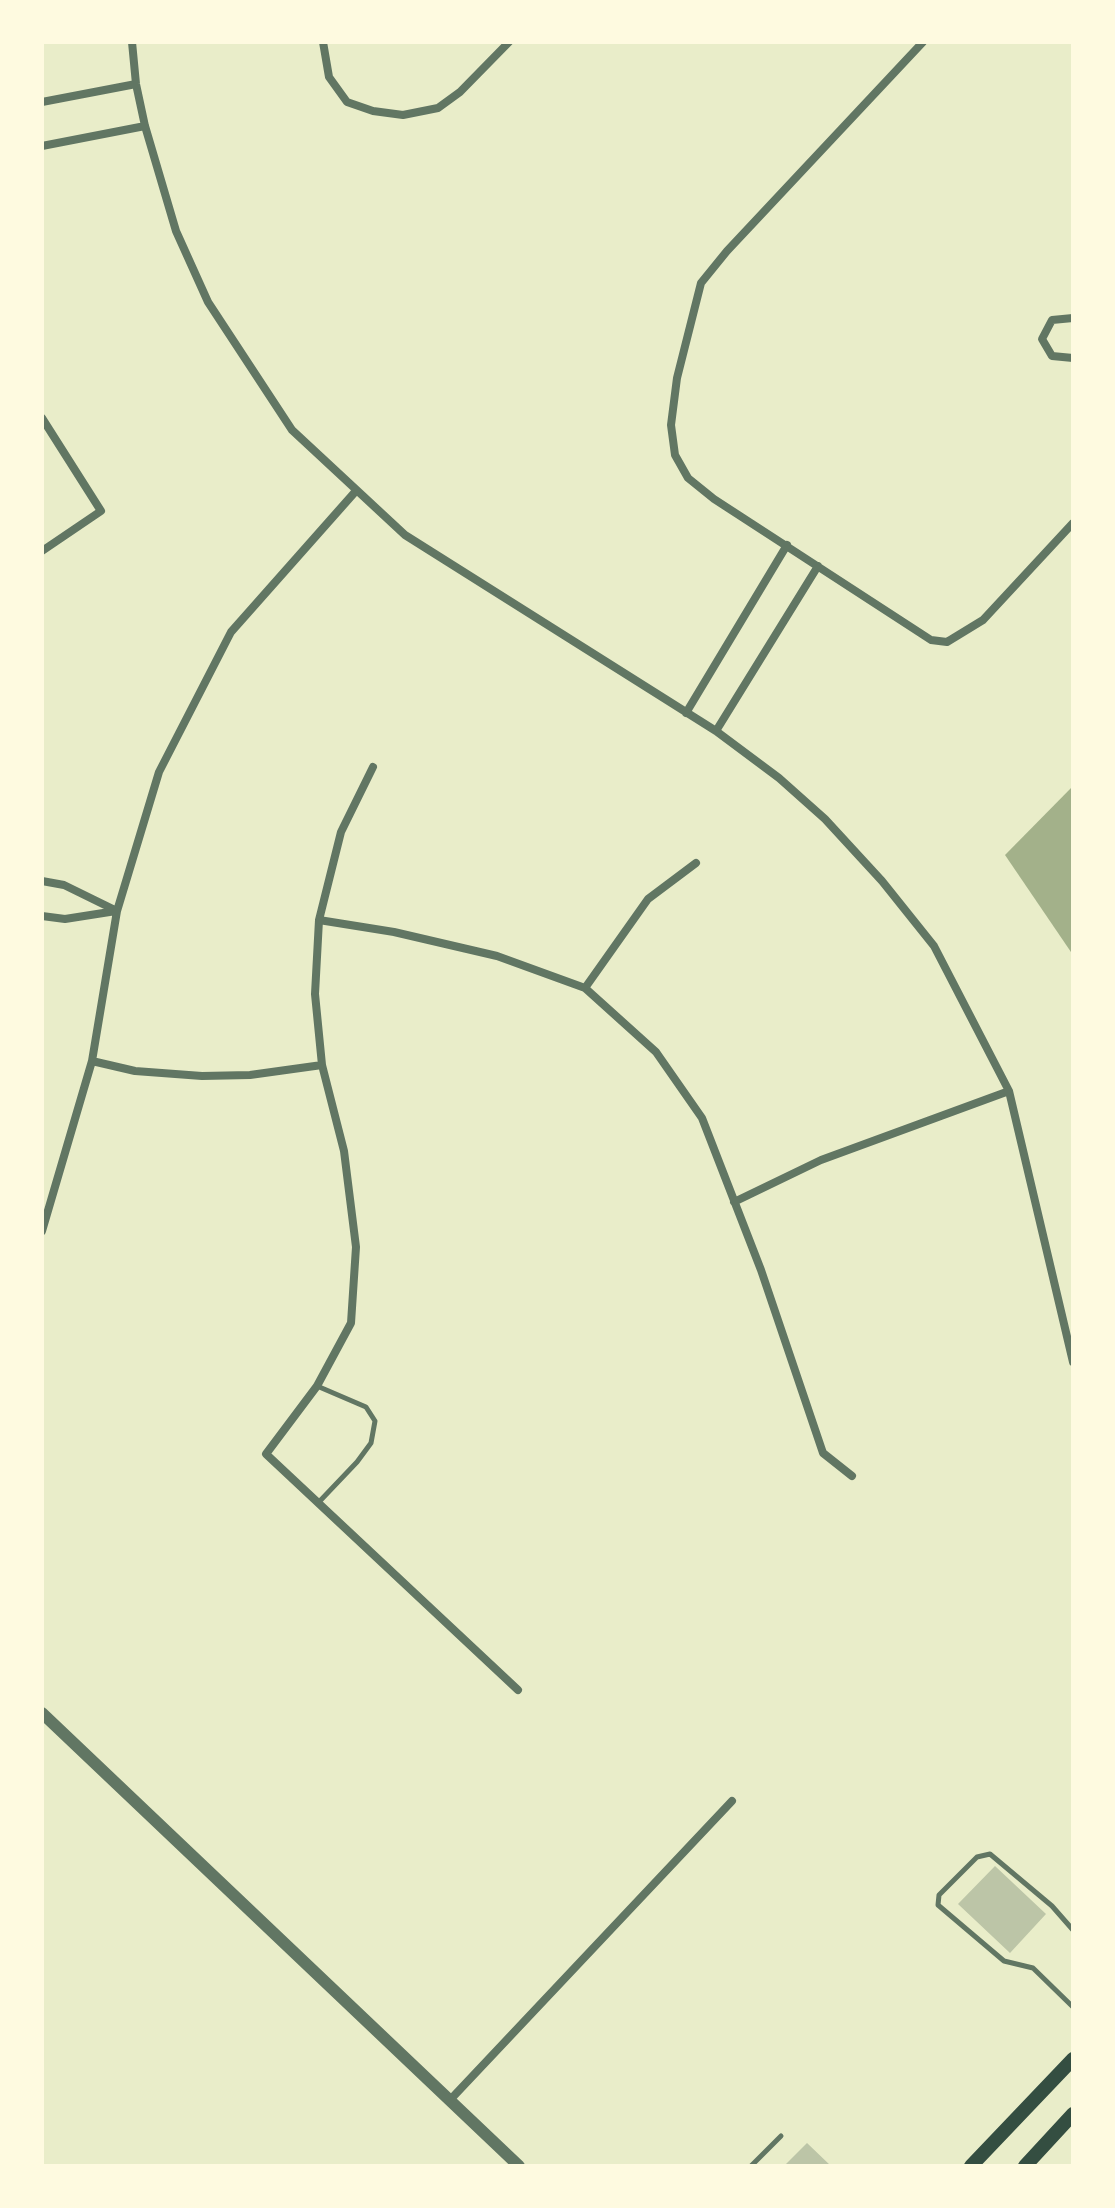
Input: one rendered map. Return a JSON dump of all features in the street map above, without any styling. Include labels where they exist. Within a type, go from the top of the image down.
[{"type":"main road","points":[[971,2166],[1073,2059]]},
{"type":"main road","points":[[1025,2166],[1073,2114]]},
{"type":"street","points":[[132,42],[136,84],[145,126],[176,231],[208,302],[292,430],[355,492],[439,559],[716,731],[813,809],[882,881],[934,946],[1009,1091],[1073,1362]]},
{"type":"street","points":[[323,42],[329,77],[347,102],[373,111],[403,115],[438,108],[460,92],[509,42]]},
{"type":"street","points":[[923,42],[727,251],[701,283],[677,378],[671,425],[675,455],[688,478],[931,640],[947,642],[983,620],[1073,523]]},
{"type":"street","points":[[42,102],[136,84]]},
{"type":"street","points":[[42,146],[145,126]]},
{"type":"street","points":[[1073,318],[1052,320],[1042,339],[1052,356],[1073,358]]},
{"type":"street","points":[[42,418],[101,511],[42,551]]},
{"type":"street","points":[[42,1231],[92,1061],[117,911],[159,772],[231,632],[355,492]]},
{"type":"street","points":[[686,713],[787,545]]},
{"type":"street","points":[[716,731],[818,566]]},
{"type":"street","points":[[373,767],[341,832],[319,920],[315,994],[322,1065],[344,1151],[356,1247],[351,1323],[317,1386],[266,1454],[518,1690]]},
{"type":"street","points":[[585,988],[648,899],[696,863]]},
{"type":"street","points":[[42,881],[64,885],[117,911]]},
{"type":"street","points":[[42,916],[65,919],[117,911]]},
{"type":"street","points":[[319,920],[462,947],[585,988],[656,1052],[702,1118],[761,1270],[823,1453],[852,1476]]},
{"type":"street","points":[[92,1061],[135,1071],[202,1076],[250,1075],[322,1065]]},
{"type":"street","points":[[734,1202],[821,1160],[1009,1091]]},
{"type":"street","points":[[42,1713],[519,2166]]},
{"type":"street","points":[[450,2100],[732,1801]]},
{"type":"lane","points":[[1063,1322],[1073,1317]]},
{"type":"lane","points":[[317,1386],[366,1407],[375,1421],[371,1443],[318,1503]]},
{"type":"lane","points":[[1073,1930],[1052,1906],[990,1854],[977,1857],[939,1895],[938,1905],[1004,1961],[1033,1968],[1073,2007]]},
{"type":"lane","points":[[751,2166],[781,2136]]},
{"type":"shaded area","points":[[1073,786],[1073,955],[1005,855]]},
{"type":"building","points":[[995,1866],[1046,1914],[1010,1953],[958,1904]]},
{"type":"building","points":[[807,2143],[831,2166],[784,2166]]}]
